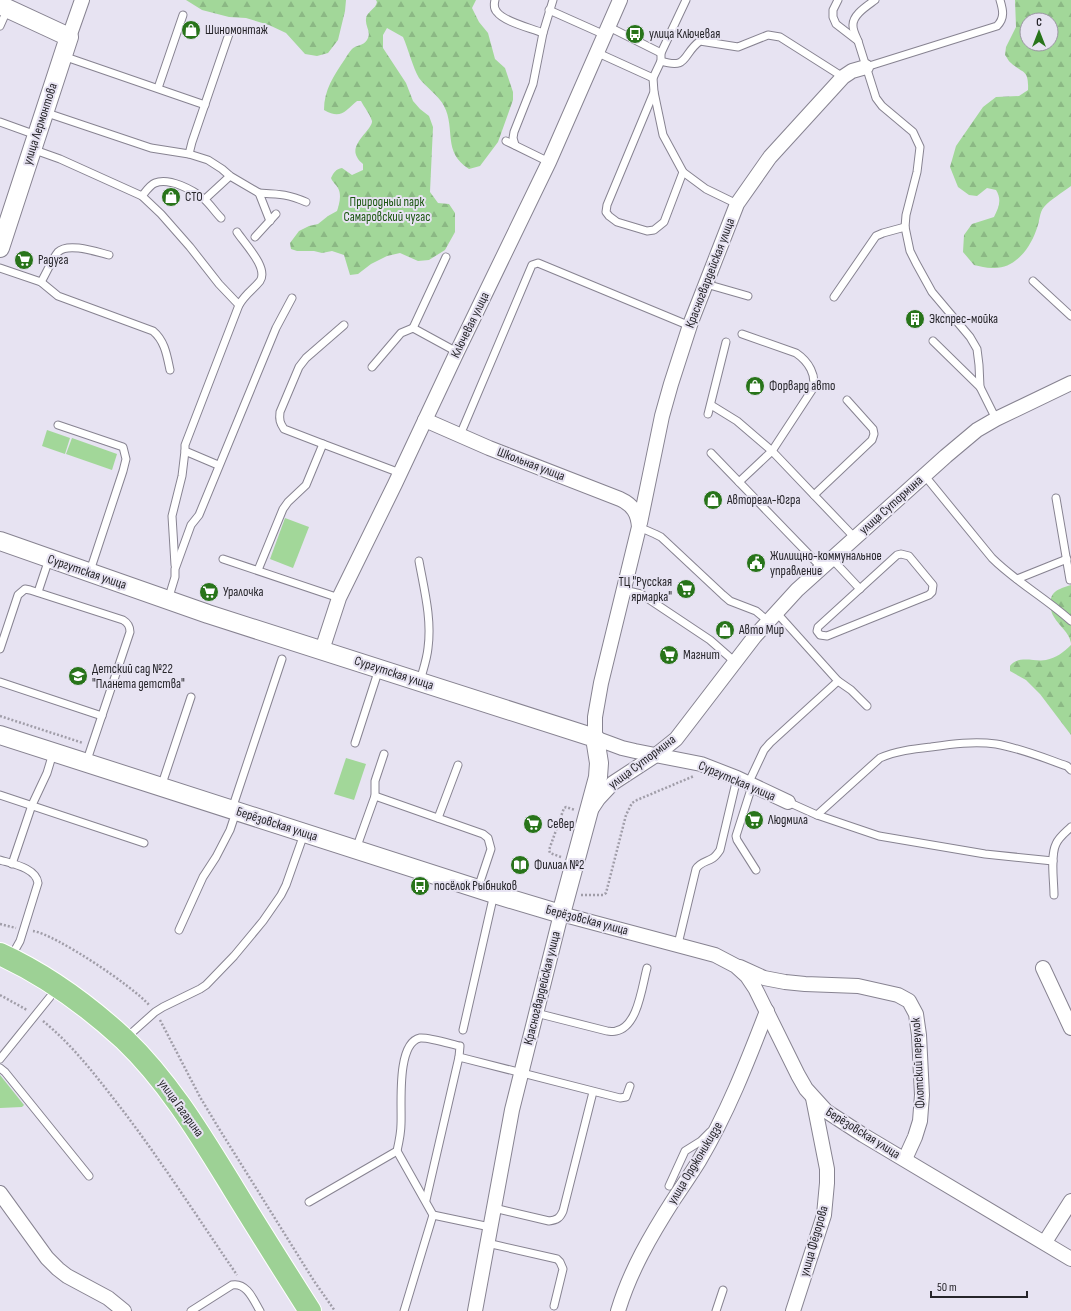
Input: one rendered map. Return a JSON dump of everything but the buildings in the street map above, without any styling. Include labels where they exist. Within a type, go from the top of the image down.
[{"type":"main road","name":"улица Гагарина","points":[[3,960],[36,973],[79,1001],[125,1040],[158,1076],[198,1130],[310,1311]]},
{"type":"main road","name":"улица Гагарина","points":[[3,960],[28,983],[70,1011],[111,1046],[147,1084],[191,1145],[293,1311]]},
{"type":"street","name":"улица Лермонтова","points":[[0,248],[82,0]]},
{"type":"street","name":"Ключевая улица","points":[[322,650],[339,598],[549,162],[620,0]]},
{"type":"street","points":[[6,4],[69,37]]},
{"type":"street","name":"Красногвардейская улица","points":[[474,1311],[511,1117],[521,1073],[575,861],[584,812],[599,770],[594,726],[597,705],[670,384],[690,326],[737,204],[770,157],[843,77],[852,71],[866,66]]},
{"type":"street","name":"улица Сутормина","points":[[584,812],[613,783],[656,755],[676,739],[735,662],[772,617],[827,563],[963,441],[996,418],[1071,383]]},
{"type":"street","name":"Школьная улица","points":[[425,420],[489,448],[620,498],[630,504],[635,510]]},
{"type":"street","name":"Красногвардейская улица","points":[[635,510],[638,519],[638,527]]},
{"type":"street","name":"Сургутская улица","points":[[0,541],[168,600],[622,748],[700,764],[788,802]]},
{"type":"street","name":"Берёзовская улица","points":[[0,735],[86,764],[486,891],[561,914],[715,955],[736,966],[747,976],[755,988],[798,1075],[813,1098],[826,1110],[840,1121],[1045,1242],[1071,1259]]},
{"type":"street","name":"Флотский переулок","points":[[736,966],[764,978],[805,984],[858,986],[898,995],[909,1001],[916,1014],[919,1035],[922,1095],[920,1122],[916,1137],[905,1159]]},
{"type":"street","points":[[1043,968],[1071,1028]]},
{"type":"street","name":"улица Орджоникидзе","points":[[618,1311],[623,1293],[642,1253],[660,1221],[699,1161],[721,1120],[749,1059],[766,1011]]},
{"type":"street","name":"улица Фёдорова","points":[[793,1311],[824,1215],[826,1200],[827,1169],[813,1098]]},
{"type":"street","points":[[0,1193],[47,1258],[58,1269],[67,1276],[97,1291],[124,1311]]},
{"type":"street","points":[[1045,1242],[1066,1217],[1071,1201]]},
{"type":"lane","points":[[495,0],[494,5],[496,12],[503,18],[543,33]]},
{"type":"lane","points":[[515,145],[513,138],[514,132],[533,84],[543,33],[553,0]]},
{"type":"lane","points":[[686,0],[661,53],[661,61],[653,78],[654,92],[663,135],[683,172],[706,189],[737,204]]},
{"type":"lane","points":[[838,0],[833,10],[833,17],[836,24],[858,41]]},
{"type":"lane","points":[[875,0],[854,19],[853,26],[876,98],[882,106],[913,132],[920,147],[917,172],[908,202],[905,227],[910,251],[932,292],[970,337],[977,349],[980,387]]},
{"type":"lane","points":[[866,66],[997,26],[1002,22],[1003,15],[1000,0]]},
{"type":"lane","points":[[0,26],[6,4]]},
{"type":"lane","points":[[549,10],[661,53]]},
{"type":"lane","points":[[158,88],[183,15]]},
{"type":"lane","points":[[189,154],[230,34]]},
{"type":"lane","points":[[661,61],[671,65],[682,62],[700,41],[738,47],[768,35],[773,35],[780,37],[843,77]]},
{"type":"lane","points":[[598,53],[653,78]]},
{"type":"lane","points":[[63,56],[205,105]]},
{"type":"lane","points":[[654,92],[606,205],[606,212],[617,222],[647,231],[654,230],[664,222],[683,172]]},
{"type":"lane","points":[[44,112],[151,148],[189,154],[208,160],[230,176],[260,192],[285,194],[306,202]]},
{"type":"lane","points":[[0,122],[60,158],[142,196],[161,214],[190,247],[219,284],[239,305]]},
{"type":"lane","points":[[506,141],[549,162]]},
{"type":"lane","points":[[204,199],[230,176]]},
{"type":"lane","points":[[142,196],[154,183],[162,181],[175,183],[193,191],[204,199],[221,218]]},
{"type":"lane","points":[[260,192],[270,221]]},
{"type":"lane","points":[[255,237],[276,214]]},
{"type":"lane","points":[[834,297],[876,236],[905,227]]},
{"type":"lane","points":[[168,600],[175,577],[172,516],[182,476],[187,438],[239,305],[244,296],[262,276],[262,270],[259,264],[237,232]]},
{"type":"lane","points":[[41,282],[58,252],[63,248],[90,250],[109,255]]},
{"type":"lane","points":[[372,367],[401,333],[413,328],[446,257]]},
{"type":"lane","points":[[463,428],[534,263],[538,263],[690,326]]},
{"type":"lane","points":[[0,268],[41,282],[58,296],[153,331],[159,336],[164,345],[170,370]]},
{"type":"lane","points":[[1033,281],[1071,316]]},
{"type":"lane","points":[[706,284],[748,296]]},
{"type":"lane","points":[[175,569],[191,526],[199,515],[218,465],[276,328],[292,298]]},
{"type":"lane","points":[[344,325],[306,358],[299,367],[280,412],[280,424],[284,429],[400,473]]},
{"type":"lane","points":[[413,328],[457,352]]},
{"type":"lane","points":[[739,482],[772,451],[814,385],[814,376],[801,356],[742,334]]},
{"type":"lane","points":[[933,341],[980,387],[996,418]]},
{"type":"lane","points":[[708,414],[726,342]]},
{"type":"lane","points":[[814,495],[872,440],[874,434],[873,429],[847,400]]},
{"type":"lane","points":[[710,405],[737,421],[772,451],[855,538]]},
{"type":"lane","points":[[58,425],[123,447],[126,454],[123,471],[89,572]]},
{"type":"lane","points":[[258,570],[283,509],[288,502],[306,486],[323,444]]},
{"type":"lane","points":[[185,451],[218,465]]},
{"type":"lane","points":[[711,453],[739,482],[827,563],[860,589]]},
{"type":"lane","points":[[924,476],[992,558],[1003,569],[1059,610],[1071,621]]},
{"type":"lane","points":[[1056,498],[1070,580]]},
{"type":"lane","points":[[638,527],[661,537],[730,600],[772,617],[838,681],[852,690],[867,706]]},
{"type":"lane","points":[[901,554],[909,556],[933,585],[932,592],[929,595],[827,636],[820,635],[817,631],[818,627],[860,589],[897,555],[901,554]]},
{"type":"lane","points":[[38,592],[49,559]]},
{"type":"lane","points":[[223,559],[339,598]]},
{"type":"lane","points":[[1017,579],[1067,559]]},
{"type":"lane","points":[[419,560],[429,621],[427,655],[420,681]]},
{"type":"lane","points":[[0,649],[18,595],[25,589],[123,620],[130,627],[130,632],[86,764]]},
{"type":"lane","points":[[624,590],[641,594],[710,640],[735,662]]},
{"type":"lane","points":[[179,930],[203,877],[216,857],[230,830],[234,810],[282,659]]},
{"type":"lane","points":[[356,743],[380,668]]},
{"type":"lane","points":[[678,944],[696,869],[698,865],[703,862],[713,859],[720,850],[746,783],[764,750],[838,681]]},
{"type":"lane","points":[[0,682],[102,716]]},
{"type":"lane","points":[[161,788],[191,697]]},
{"type":"lane","points":[[817,815],[880,758],[904,750],[960,743],[996,744],[1020,750],[1067,766],[1071,770]]},
{"type":"lane","points":[[12,864],[32,805],[47,773],[54,753]]},
{"type":"lane","points":[[356,849],[375,796],[375,781],[384,754]]},
{"type":"lane","points":[[438,818],[458,764]]},
{"type":"lane","points":[[746,783],[736,836],[756,870]]},
{"type":"lane","points":[[0,795],[144,844]]},
{"type":"lane","points":[[375,796],[483,834],[488,838],[491,849],[486,891],[463,1030]]},
{"type":"lane","points":[[788,802],[817,815],[879,836],[985,854],[1053,861]]},
{"type":"lane","points":[[1054,895],[1053,861],[1055,845],[1061,836],[1071,827]]},
{"type":"lane","points":[[125,1040],[155,1012],[206,985],[234,956],[263,921],[281,895],[286,885],[304,833]]},
{"type":"lane","points":[[0,860],[29,870],[38,878],[38,883],[20,941],[3,960]]},
{"type":"lane","points":[[536,1013],[607,1031],[616,1031],[625,1027],[631,1022],[635,1014],[647,968]]},
{"type":"lane","points":[[0,1059],[50,997]]},
{"type":"lane","points":[[404,1311],[433,1215],[426,1200],[397,1151],[401,1133],[401,1078],[406,1055],[413,1042],[420,1038],[460,1046],[459,1057],[426,1200]]},
{"type":"lane","points":[[459,1057],[593,1092],[623,1098],[628,1094],[630,1086]]},
{"type":"lane","points":[[0,1068],[5,1072],[89,1176]]},
{"type":"lane","points":[[494,1208],[549,1221],[555,1220],[560,1216],[563,1211],[593,1092]]},
{"type":"lane","points":[[670,1186],[685,1151],[701,1141],[721,1120]]},
{"type":"lane","points":[[309,1202],[397,1151]]},
{"type":"lane","points":[[433,1215],[490,1227]]},
{"type":"lane","points":[[487,1243],[557,1259],[563,1269],[554,1306]]},
{"type":"lane","points":[[192,1311],[232,1285],[237,1284],[242,1286],[247,1291],[260,1311]]},
{"type":"lane","points":[[716,1311],[723,1290]]},
{"type":"path","points":[[576,895],[603,895],[606,893],[626,815],[632,803],[700,775]]},
{"type":"path","points":[[565,860],[564,858],[550,853],[549,850],[564,808],[566,807],[584,812]]},
{"type":"path","points":[[0,995],[23,1007],[36,1016],[74,1051],[105,1087],[163,1167],[247,1291]]},
{"type":"green space","points":[[186,0],[346,0],[338,40],[328,53],[317,56],[305,54],[286,33],[269,25],[246,18],[229,17],[202,10]]},
{"type":"green space","name":"Природный парк Самаровский чугас","points":[[376,0],[476,0],[472,8],[479,22],[488,33],[495,59],[505,68],[513,92],[513,100],[498,142],[480,166],[469,169],[455,155],[452,148],[449,123],[444,106],[436,95],[419,78],[403,37],[387,28],[383,35],[383,48],[406,83],[413,101],[429,116],[433,127],[430,192],[438,203],[449,204],[455,213],[455,232],[445,250],[429,260],[418,261],[400,253],[387,256],[371,264],[358,274],[350,275],[344,255],[332,251],[322,253],[314,251],[297,251],[291,249],[290,243],[299,231],[309,226],[318,224],[337,211],[340,194],[331,178],[335,171],[342,168],[352,175],[363,170],[363,164],[358,159],[355,152],[358,142],[369,128],[372,121],[368,113],[361,101],[357,101],[346,111],[339,114],[330,113],[324,110],[324,103],[330,83],[349,53],[352,49],[367,40],[369,32],[366,17],[375,7],[377,2]]},
{"type":"green space","points":[[1015,0],[1071,0],[1071,186],[1044,207],[1031,243],[1021,256],[1008,265],[1000,268],[988,268],[974,265],[963,252],[964,235],[972,224],[994,217],[999,204],[998,194],[996,190],[987,188],[977,196],[969,195],[958,187],[950,167],[956,146],[983,107],[996,97],[1019,96],[1028,90],[1026,75],[1010,62],[1005,55],[1006,47],[1016,27]]},
{"type":"green space","points":[[47,430],[70,438],[65,454],[42,446]]},
{"type":"green space","points":[[72,438],[117,454],[112,470],[66,454]]},
{"type":"green space","points":[[285,518],[309,527],[293,568],[270,559]]},
{"type":"green space","points":[[1071,585],[1071,643],[1066,632],[1053,615],[1050,603],[1055,592]]},
{"type":"green space","points":[[1071,645],[1071,735],[1040,694],[1026,680],[1010,671],[1010,666],[1017,661],[1022,660],[1046,660],[1053,658]]},
{"type":"green space","points":[[346,758],[366,764],[354,800],[334,794]]},
{"type":"green space","points":[[0,1075],[24,1105],[22,1107],[0,1108]]},
{"type":"place","name":"Шиномонтаж","points":[[191,30]]},
{"type":"place","name":"улица Ключевая","points":[[635,34]]},
{"type":"place","name":"СТО","points":[[171,197]]},
{"type":"place","name":"Радуга","points":[[24,260]]},
{"type":"place","name":"Экспрес-мойка","points":[[915,319]]},
{"type":"place","name":"Форвард авто","points":[[755,386]]},
{"type":"place","name":"Автореал-Югра","points":[[713,500]]},
{"type":"place","name":"Жилищно-коммунальное управление","points":[[756,563]]},
{"type":"place","name":"ТЦ \"Русская ярмарка\"","points":[[686,589]]},
{"type":"place","name":"Уралочка","points":[[209,592]]},
{"type":"place","name":"Авто Мир","points":[[725,630]]},
{"type":"place","name":"Магнит","points":[[669,655]]},
{"type":"place","name":"Детский сад №22 \"Планета детства\"","points":[[78,676]]},
{"type":"place","name":"Людмила","points":[[754,820]]},
{"type":"place","name":"Север","points":[[533,824]]},
{"type":"place","name":"Филиал №2","points":[[520,865]]},
{"type":"place","name":"посёлок Рыбников","points":[[420,886]]}]
